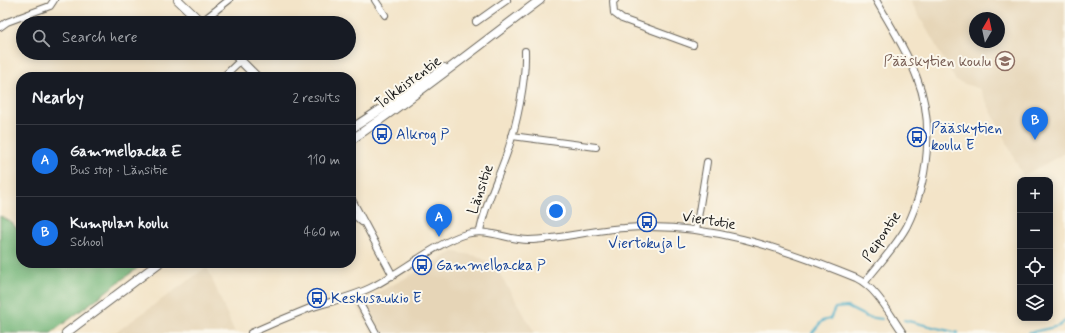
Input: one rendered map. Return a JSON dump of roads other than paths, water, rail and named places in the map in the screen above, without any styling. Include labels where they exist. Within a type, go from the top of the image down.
[{"type":"street","points":[[23,16],[50,6],[54,0]]},
{"type":"street","points":[[178,0],[195,16]]},
{"type":"street","points":[[209,16],[229,0]]},
{"type":"street","points":[[375,0],[385,15]]},
{"type":"street","points":[[476,22],[507,0]]},
{"type":"street","name":"Tolkkistentie","points":[[356,136],[431,84],[460,59],[540,0]]},
{"type":"street","points":[[615,0],[613,1],[614,13],[622,20],[693,45]]},
{"type":"street","name":"Peipontie","points":[[865,282],[900,238],[916,204],[923,178],[927,127],[918,78],[876,0]]},
{"type":"street","points":[[0,27],[16,19]]},
{"type":"street","name":"Länsitie","points":[[251,333],[311,308],[356,295],[393,276],[454,239],[480,231],[484,211],[512,136],[526,68],[526,51]]},
{"type":"street","name":"Tolkkistentie","points":[[356,126],[427,78],[460,59]]},
{"type":"street","points":[[228,72],[241,60],[252,72]]},
{"type":"street","points":[[512,136],[596,147]]},
{"type":"street","points":[[696,230],[707,162]]},
{"type":"street","points":[[356,208],[393,276]]},
{"type":"street","points":[[356,217],[364,225]]},
{"type":"street","name":"Viertotie","points":[[480,231],[528,240],[624,228],[671,227],[696,230],[739,238],[777,248],[865,282]]},
{"type":"street","points":[[66,333],[152,268]]},
{"type":"street","points":[[865,282],[903,333]]},
{"type":"street","points":[[356,295],[376,333]]},
{"type":"waterway","points":[[812,333],[822,321],[830,319],[835,308],[847,307],[867,317],[882,319]]},
{"type":"waterway","points":[[904,320],[958,333]]},
{"type":"waterway","points":[[1028,333],[1059,326],[1065,321]]},
{"type":"place","name":"Pääskytien koulu","points":[[1005,61]]},
{"type":"place","name":"Alkrog P","points":[[382,134]]},
{"type":"place","name":"Pääskytien koulu E","points":[[917,137]]},
{"type":"place","name":"Kumpulan koulu","points":[[1035,140]]},
{"type":"place","name":"Viertokuja L","points":[[647,222]]},
{"type":"place","name":"Gammelbacka E","points":[[439,237]]},
{"type":"place","name":"Gammelbacka P","points":[[422,265]]},
{"type":"place","name":"Keskusaukio E","points":[[317,298]]}]
